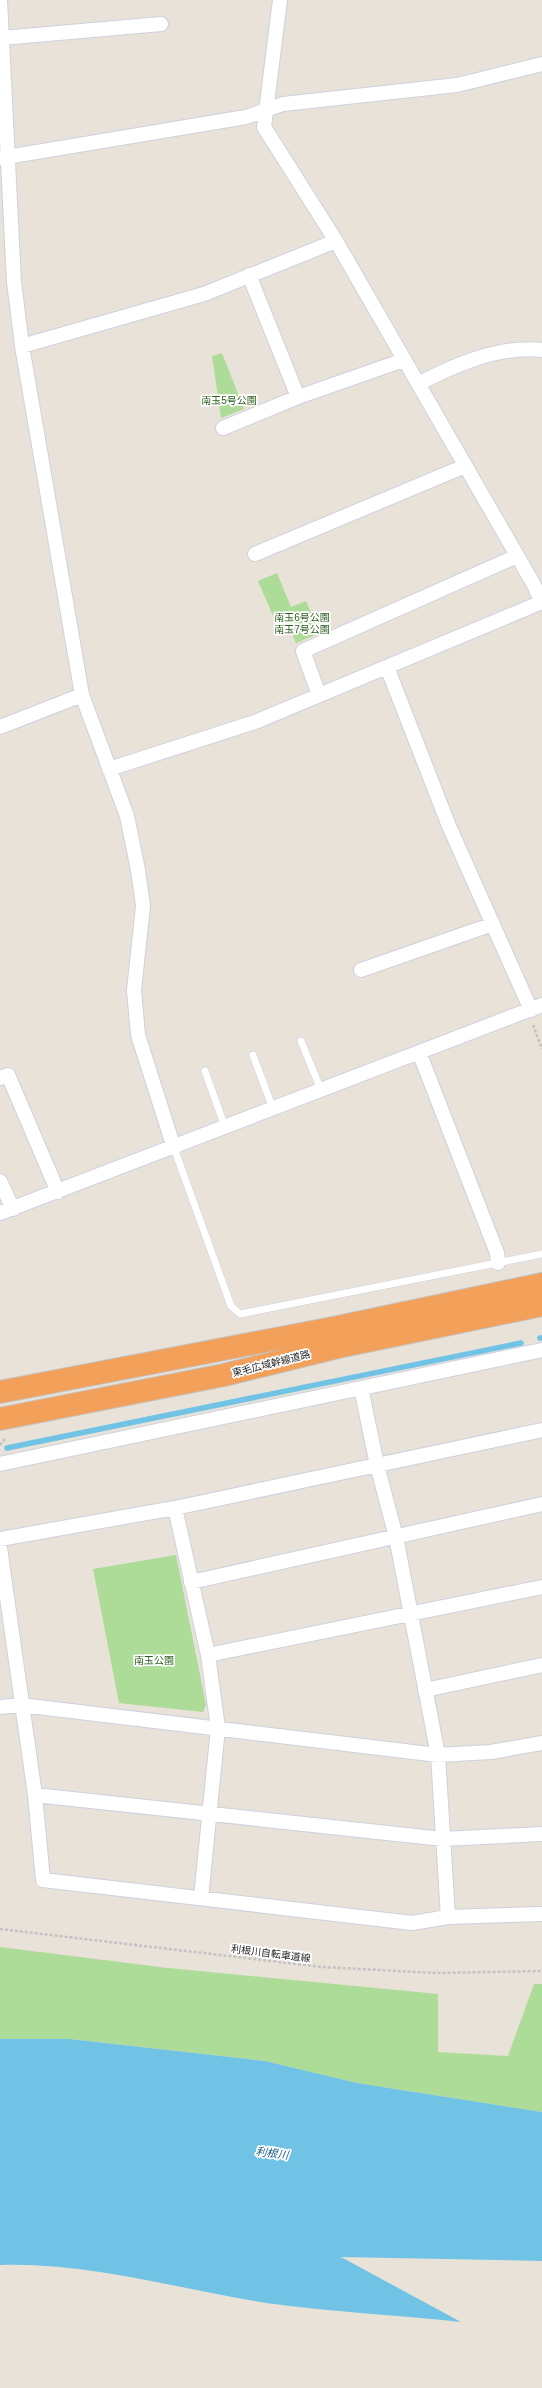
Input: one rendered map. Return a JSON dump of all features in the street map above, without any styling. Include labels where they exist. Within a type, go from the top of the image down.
[{"type":"highway","points":[[0,1392],[333,1328],[542,1284]]},
{"type":"highway","name":"東毛広域幹線道路","points":[[3,1428],[338,1347],[542,1305]]},
{"type":"street","points":[[0,0],[6,218],[22,346],[82,695],[127,816],[138,870],[143,906],[134,990],[138,1035],[174,1148]]},
{"type":"street","points":[[109,769],[255,722],[542,602],[538,584],[517,556],[336,241],[264,127],[280,0]]},
{"type":"street","points":[[2,38],[160,24]]},
{"type":"street","points":[[5,158],[246,118],[284,104],[457,85],[542,64]]},
{"type":"street","points":[[22,346],[204,294],[336,241]]},
{"type":"street","points":[[249,275],[298,397]]},
{"type":"street","points":[[418,384],[467,363],[497,353],[542,350]]},
{"type":"street","points":[[223,428],[298,397],[404,360]]},
{"type":"street","points":[[255,554],[465,466]]},
{"type":"street","points":[[319,695],[303,651],[517,556]]},
{"type":"street","points":[[0,1181],[6,1211],[174,1148],[273,1108],[536,1007],[493,924],[449,826],[387,667]]},
{"type":"street","points":[[0,727],[82,695]]},
{"type":"street","points":[[361,970],[493,924]]},
{"type":"street","points":[[418,1052],[497,1253],[498,1263]]},
{"type":"street","points":[[0,1078],[8,1075],[58,1192]]},
{"type":"street","points":[[0,1464],[542,1350]]},
{"type":"street","points":[[361,1388],[377,1465],[396,1537],[438,1756],[448,1917]]},
{"type":"street","points":[[0,1539],[175,1508],[542,1430]]},
{"type":"street","points":[[192,1582],[542,1504]]},
{"type":"street","points":[[175,1508],[208,1655],[218,1728],[208,1815],[202,1898]]},
{"type":"street","points":[[0,1548],[5,1619],[21,1705],[35,1795],[43,1880],[412,1923],[448,1917],[542,1914]]},
{"type":"street","points":[[208,1655],[542,1587]]},
{"type":"street","points":[[425,1690],[542,1665]]},
{"type":"street","points":[[0,1707],[21,1705],[438,1756],[491,1752],[542,1743]]},
{"type":"street","points":[[35,1795],[208,1815],[443,1839],[542,1834]]},
{"type":"lane","points":[[301,1041],[320,1090]]},
{"type":"lane","points":[[253,1055],[273,1108]]},
{"type":"lane","points":[[205,1071],[225,1127]]},
{"type":"lane","points":[[174,1148],[231,1306],[240,1314],[542,1254]]},
{"type":"path","points":[[536,1007],[531,1019],[542,1049]]},
{"type":"path","points":[[0,1445],[3,1428]]},
{"type":"path","name":"利根川自転車道線","points":[[0,1929],[322,1967],[436,1973],[542,1971]]},
{"type":"green space","name":"南玉5号公園","points":[[222,353],[244,409],[221,418],[212,356]]},
{"type":"green space","name":"南玉6号公園 南玉7号公園","points":[[277,573],[291,607],[306,601],[320,633],[296,643],[283,612],[273,616],[258,581]]},
{"type":"green space","name":"南玉公園","points":[[176,1555],[206,1705],[203,1712],[119,1703],[93,1569]]},
{"type":"green space","points":[[0,1947],[168,1968],[438,1994],[438,2052],[508,2056],[534,1984],[542,1984],[542,2112],[357,2083],[265,2061],[70,2039],[0,2039]]},
{"type":"water","name":"利根川","points":[[0,2039],[70,2039],[265,2061],[357,2083],[542,2112],[542,2261],[341,2257],[461,2322],[314,2309],[266,2303],[100,2272],[33,2265],[0,2265]]},
{"type":"waterway","points":[[7,1448],[521,1343]]}]
